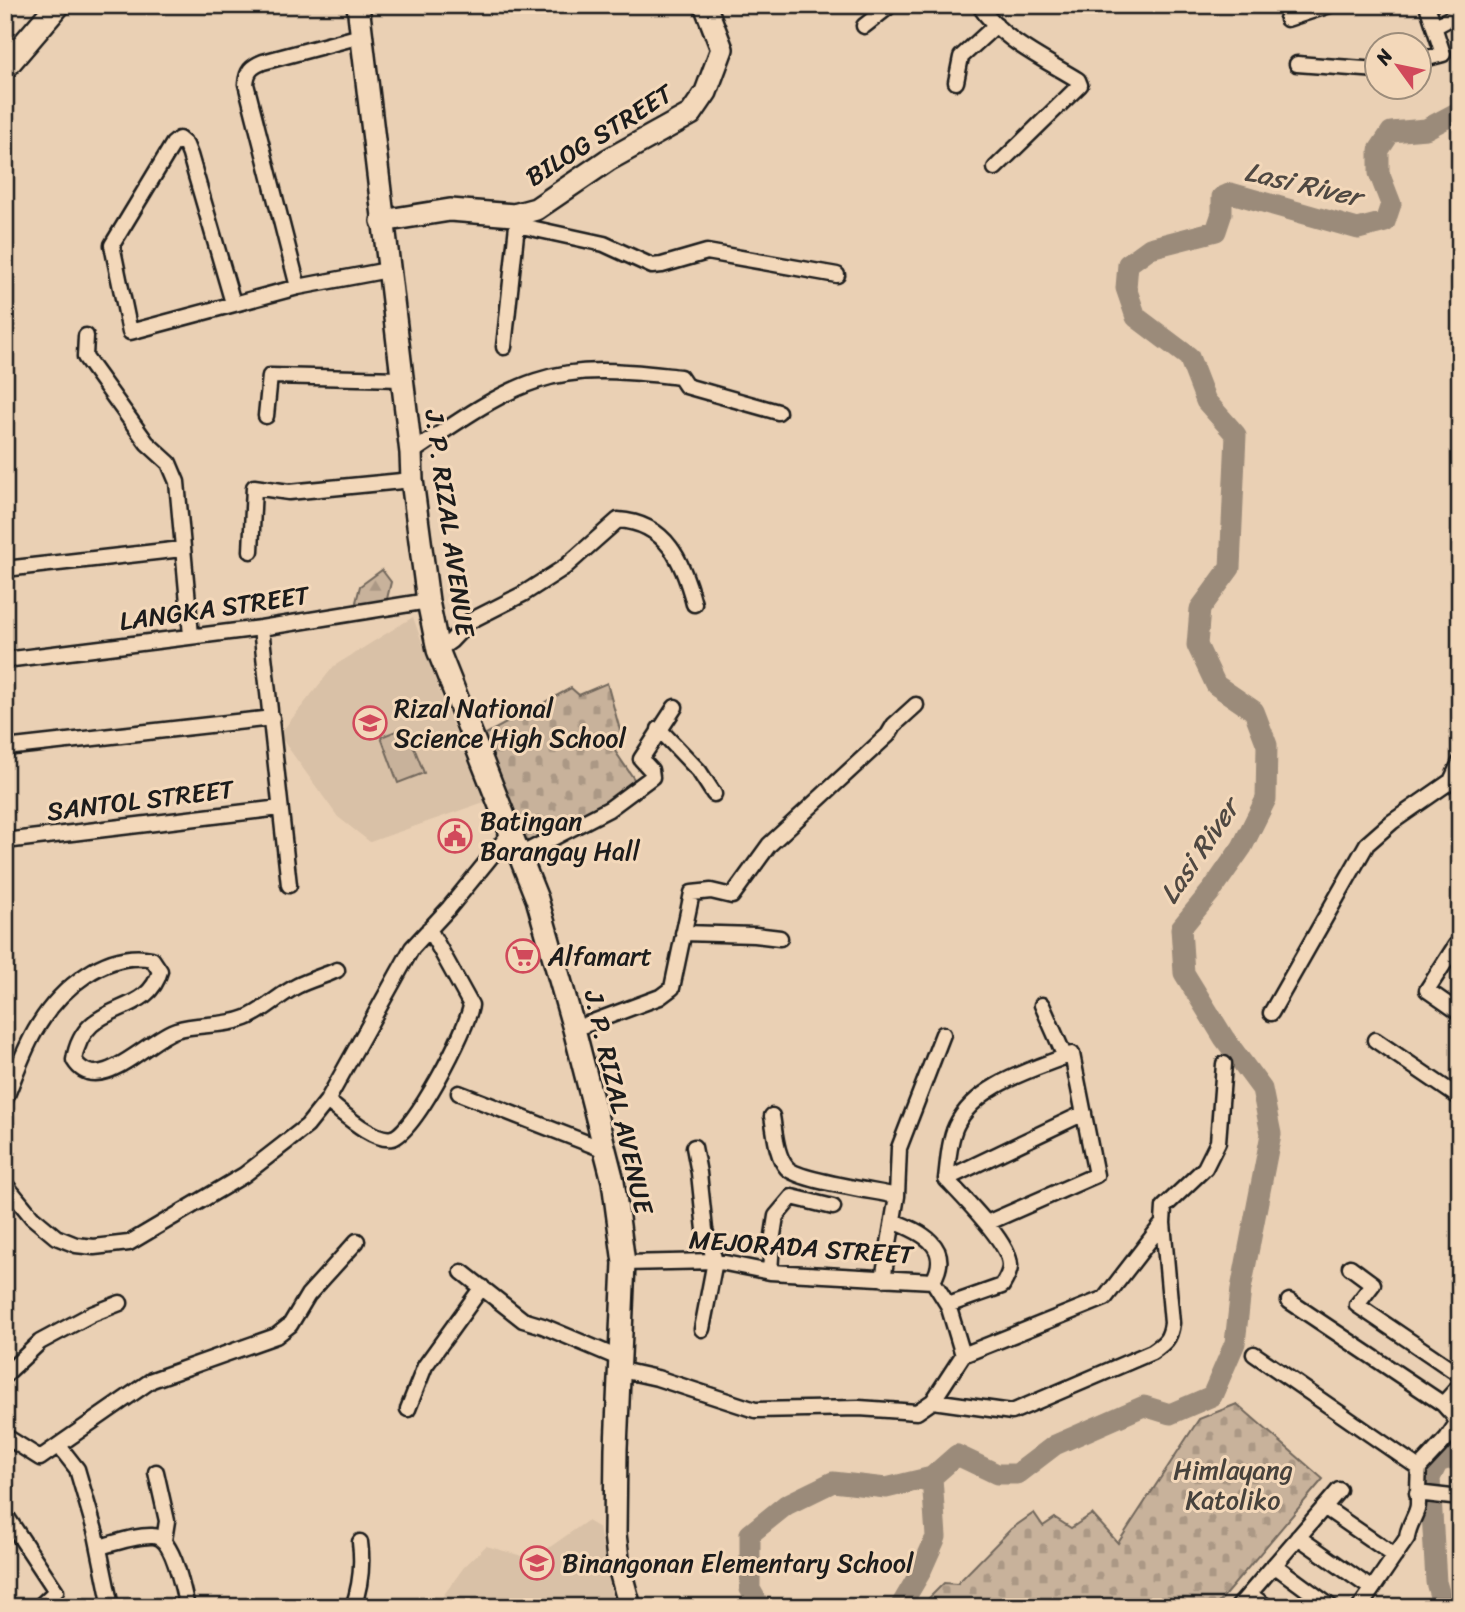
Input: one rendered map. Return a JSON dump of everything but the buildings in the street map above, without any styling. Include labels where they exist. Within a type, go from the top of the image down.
[{"type":"main road","points":[[5,67],[58,5]]},
{"type":"main road","name":"J. P. RIZAL AVENUE","points":[[358,5],[412,480],[428,601],[438,650],[537,899],[574,1030],[617,1206],[624,1263],[615,1534],[630,1607]]},
{"type":"main road","name":"BILOG STREET","points":[[382,221],[450,210],[515,220],[536,209],[608,160],[691,114],[706,92],[722,49],[705,5]]},
{"type":"street","points":[[864,26],[887,5]]},
{"type":"street","points":[[979,5],[996,25],[1016,41],[1078,80],[1080,85],[995,168]]},
{"type":"street","points":[[1287,19],[1330,5]]},
{"type":"street","points":[[1427,5],[1443,54],[1434,56]]},
{"type":"street","points":[[1434,27],[1460,13]]},
{"type":"street","points":[[956,82],[961,57],[996,25]]},
{"type":"street","points":[[298,288],[246,84],[247,74],[253,66],[263,62],[361,36]]},
{"type":"street","points":[[1297,64],[1364,69]]},
{"type":"street","points":[[233,303],[190,155],[180,139],[173,144],[112,245],[130,332],[233,303],[388,270]]},
{"type":"street","points":[[504,347],[515,220],[604,244],[652,265],[662,265],[707,251],[837,275]]},
{"type":"street","points":[[86,336],[85,357],[148,443],[169,463],[177,482],[191,635]]},
{"type":"street","points":[[411,453],[495,401],[536,381],[590,371],[680,377],[686,386],[778,412]]},
{"type":"street","points":[[266,416],[270,376],[402,379]]},
{"type":"street","points":[[251,551],[254,487],[289,492],[412,480]]},
{"type":"street","points":[[438,650],[470,621],[523,594],[565,567],[618,520],[646,526],[676,553],[694,604]]},
{"type":"street","points":[[5,569],[182,549]]},
{"type":"street","name":"LANGKA STREET","points":[[5,660],[261,628],[428,601]]},
{"type":"street","points":[[261,628],[289,885]]},
{"type":"street","points":[[574,1030],[660,997],[672,988],[692,893],[710,891],[732,896],[769,845],[888,735],[894,724],[916,705]]},
{"type":"street","points":[[520,855],[610,809],[652,777],[651,770],[641,759],[674,707]]},
{"type":"street","points":[[5,748],[272,718]]},
{"type":"street","points":[[659,729],[699,771],[714,794]]},
{"type":"street","points":[[1271,1013],[1367,844],[1392,822],[1451,782],[1460,762]]},
{"type":"street","name":"SANTOL STREET","points":[[5,841],[280,808]]},
{"type":"street","points":[[5,1184],[32,1217],[56,1237],[76,1245],[94,1247],[129,1243],[244,1175],[300,1132],[327,1101],[412,948],[511,832]]},
{"type":"street","points":[[327,1101],[371,1134],[391,1139],[410,1121],[438,1081],[466,1026],[471,1004],[429,929]]},
{"type":"street","points":[[683,933],[755,934],[780,938]]},
{"type":"street","points":[[1460,948],[1456,945],[1427,990],[1460,1013]]},
{"type":"street","points":[[5,1100],[37,1026],[59,997],[96,969],[120,958],[139,956],[152,959],[160,971],[156,985],[147,995],[99,1018],[86,1030],[77,1043],[74,1060],[79,1068],[86,1072],[100,1073],[115,1068],[175,1030],[246,1018],[296,987],[337,971]]},
{"type":"street","points":[[1042,1005],[1065,1057]]},
{"type":"street","points":[[883,1279],[897,1196],[899,1148],[943,1034]]},
{"type":"street","points":[[1375,1040],[1460,1098]]},
{"type":"street","points":[[946,1179],[955,1127],[971,1103],[987,1090],[1072,1054],[1096,1175],[987,1223]]},
{"type":"street","points":[[933,1401],[1012,1412],[1152,1352],[1170,1338],[1172,1323],[1164,1207],[1205,1168],[1218,1142],[1224,1064]]},
{"type":"street","points":[[459,1093],[605,1150]]},
{"type":"street","points":[[946,1179],[1084,1113]]},
{"type":"street","points":[[772,1116],[780,1157],[790,1171],[897,1196]]},
{"type":"street","points":[[694,1147],[705,1230],[715,1261],[702,1329]]},
{"type":"street","points":[[946,1179],[987,1223],[1008,1257],[1010,1267],[1002,1286],[948,1305]]},
{"type":"street","points":[[770,1272],[776,1216],[792,1197],[833,1207]]},
{"type":"street","points":[[893,1221],[924,1235],[936,1247],[940,1265],[933,1282],[948,1305],[963,1355]]},
{"type":"street","points":[[462,1272],[523,1320],[543,1326],[621,1364],[657,1378],[755,1410],[859,1408],[917,1412],[933,1401],[963,1355],[1105,1298],[1163,1223]]},
{"type":"street","points":[[5,1436],[40,1458],[152,1380],[276,1336],[290,1325],[308,1295],[357,1241]]},
{"type":"street","name":"MEJORADA STREET","points":[[624,1263],[715,1261],[770,1272],[933,1282]]},
{"type":"street","points":[[1350,1267],[1373,1284],[1357,1305],[1460,1375]]},
{"type":"street","points":[[408,1409],[425,1366],[482,1287]]},
{"type":"street","points":[[1289,1301],[1443,1404],[1454,1415],[1457,1423],[1419,1468],[1418,1507],[1408,1526],[1407,1538],[1360,1607]]},
{"type":"street","points":[[5,1375],[40,1342],[92,1314],[120,1303]]},
{"type":"street","points":[[1254,1354],[1419,1468]]},
{"type":"street","points":[[1443,1404],[1460,1385]]},
{"type":"street","points":[[59,1446],[77,1469],[99,1547],[111,1607]]},
{"type":"street","points":[[156,1472],[167,1521],[164,1540]]},
{"type":"street","points":[[1238,1607],[1339,1490]]},
{"type":"street","points":[[1419,1493],[1452,1497]]},
{"type":"street","points":[[1324,1507],[1395,1556]]},
{"type":"street","points":[[5,1514],[56,1591],[39,1607]]},
{"type":"street","points":[[99,1547],[156,1535],[164,1540],[172,1556],[187,1607]]},
{"type":"street","points":[[1298,1537],[1372,1589]]},
{"type":"street","points":[[353,1607],[360,1587],[363,1562],[360,1542]]},
{"type":"street","points":[[1273,1565],[1331,1607]]},
{"type":"street","points":[[1249,1594],[1268,1607]]},
{"type":"shaded area","name":"Rizal National Science High School","points":[[413,617],[446,710],[487,801],[370,842],[338,817],[279,735],[334,666]]},
{"type":"shaded area","name":"Binangonan Elementary School","points":[[587,1521],[599,1528],[615,1607],[435,1607],[464,1567],[486,1546],[533,1559]]},
{"type":"green space","points":[[382,570],[391,582],[386,603],[355,606],[360,586]]},
{"type":"green space","points":[[607,683],[621,734],[615,751],[638,785],[528,848],[484,735],[571,688],[579,695]]},
{"type":"green space","points":[[406,727],[424,773],[398,783],[381,737]]},
{"type":"green space","name":"Himlayang Katoliko","points":[[1237,1404],[1323,1479],[1215,1607],[920,1607],[944,1583],[957,1584],[1011,1529],[1034,1513],[1043,1526],[1055,1518],[1071,1528],[1092,1514],[1118,1543],[1199,1419]]},
{"type":"waterway","name":"Lasi River","points":[[760,1607],[750,1589],[750,1534],[786,1505],[833,1482],[886,1488],[932,1477],[957,1455],[997,1474],[1017,1474],[1055,1445],[1144,1406],[1170,1414],[1212,1396],[1235,1343],[1241,1289],[1271,1134],[1262,1089],[1224,1038],[1184,973],[1181,928],[1242,847],[1266,799],[1267,745],[1254,711],[1216,685],[1197,645],[1200,609],[1230,568],[1236,435],[1206,401],[1189,357],[1136,317],[1126,288],[1128,264],[1150,248],[1216,231],[1222,213],[1222,197],[1231,193],[1358,229],[1385,222],[1391,204],[1379,173],[1379,150],[1391,132],[1426,129],[1460,111]]},
{"type":"waterway","name":"Lasi River","points":[[1439,1607],[1430,1478],[1438,1462],[1460,1455]]},
{"type":"waterway","points":[[900,1607],[920,1573],[936,1537],[932,1477]]},
{"type":"place","name":"Rizal National Science High School","points":[[370,723]]},
{"type":"place","name":"Batingan Barangay Hall","points":[[455,836]]},
{"type":"place","name":"Alfamart","points":[[523,956]]},
{"type":"place","name":"Binangonan Elementary School","points":[[537,1563]]}]
